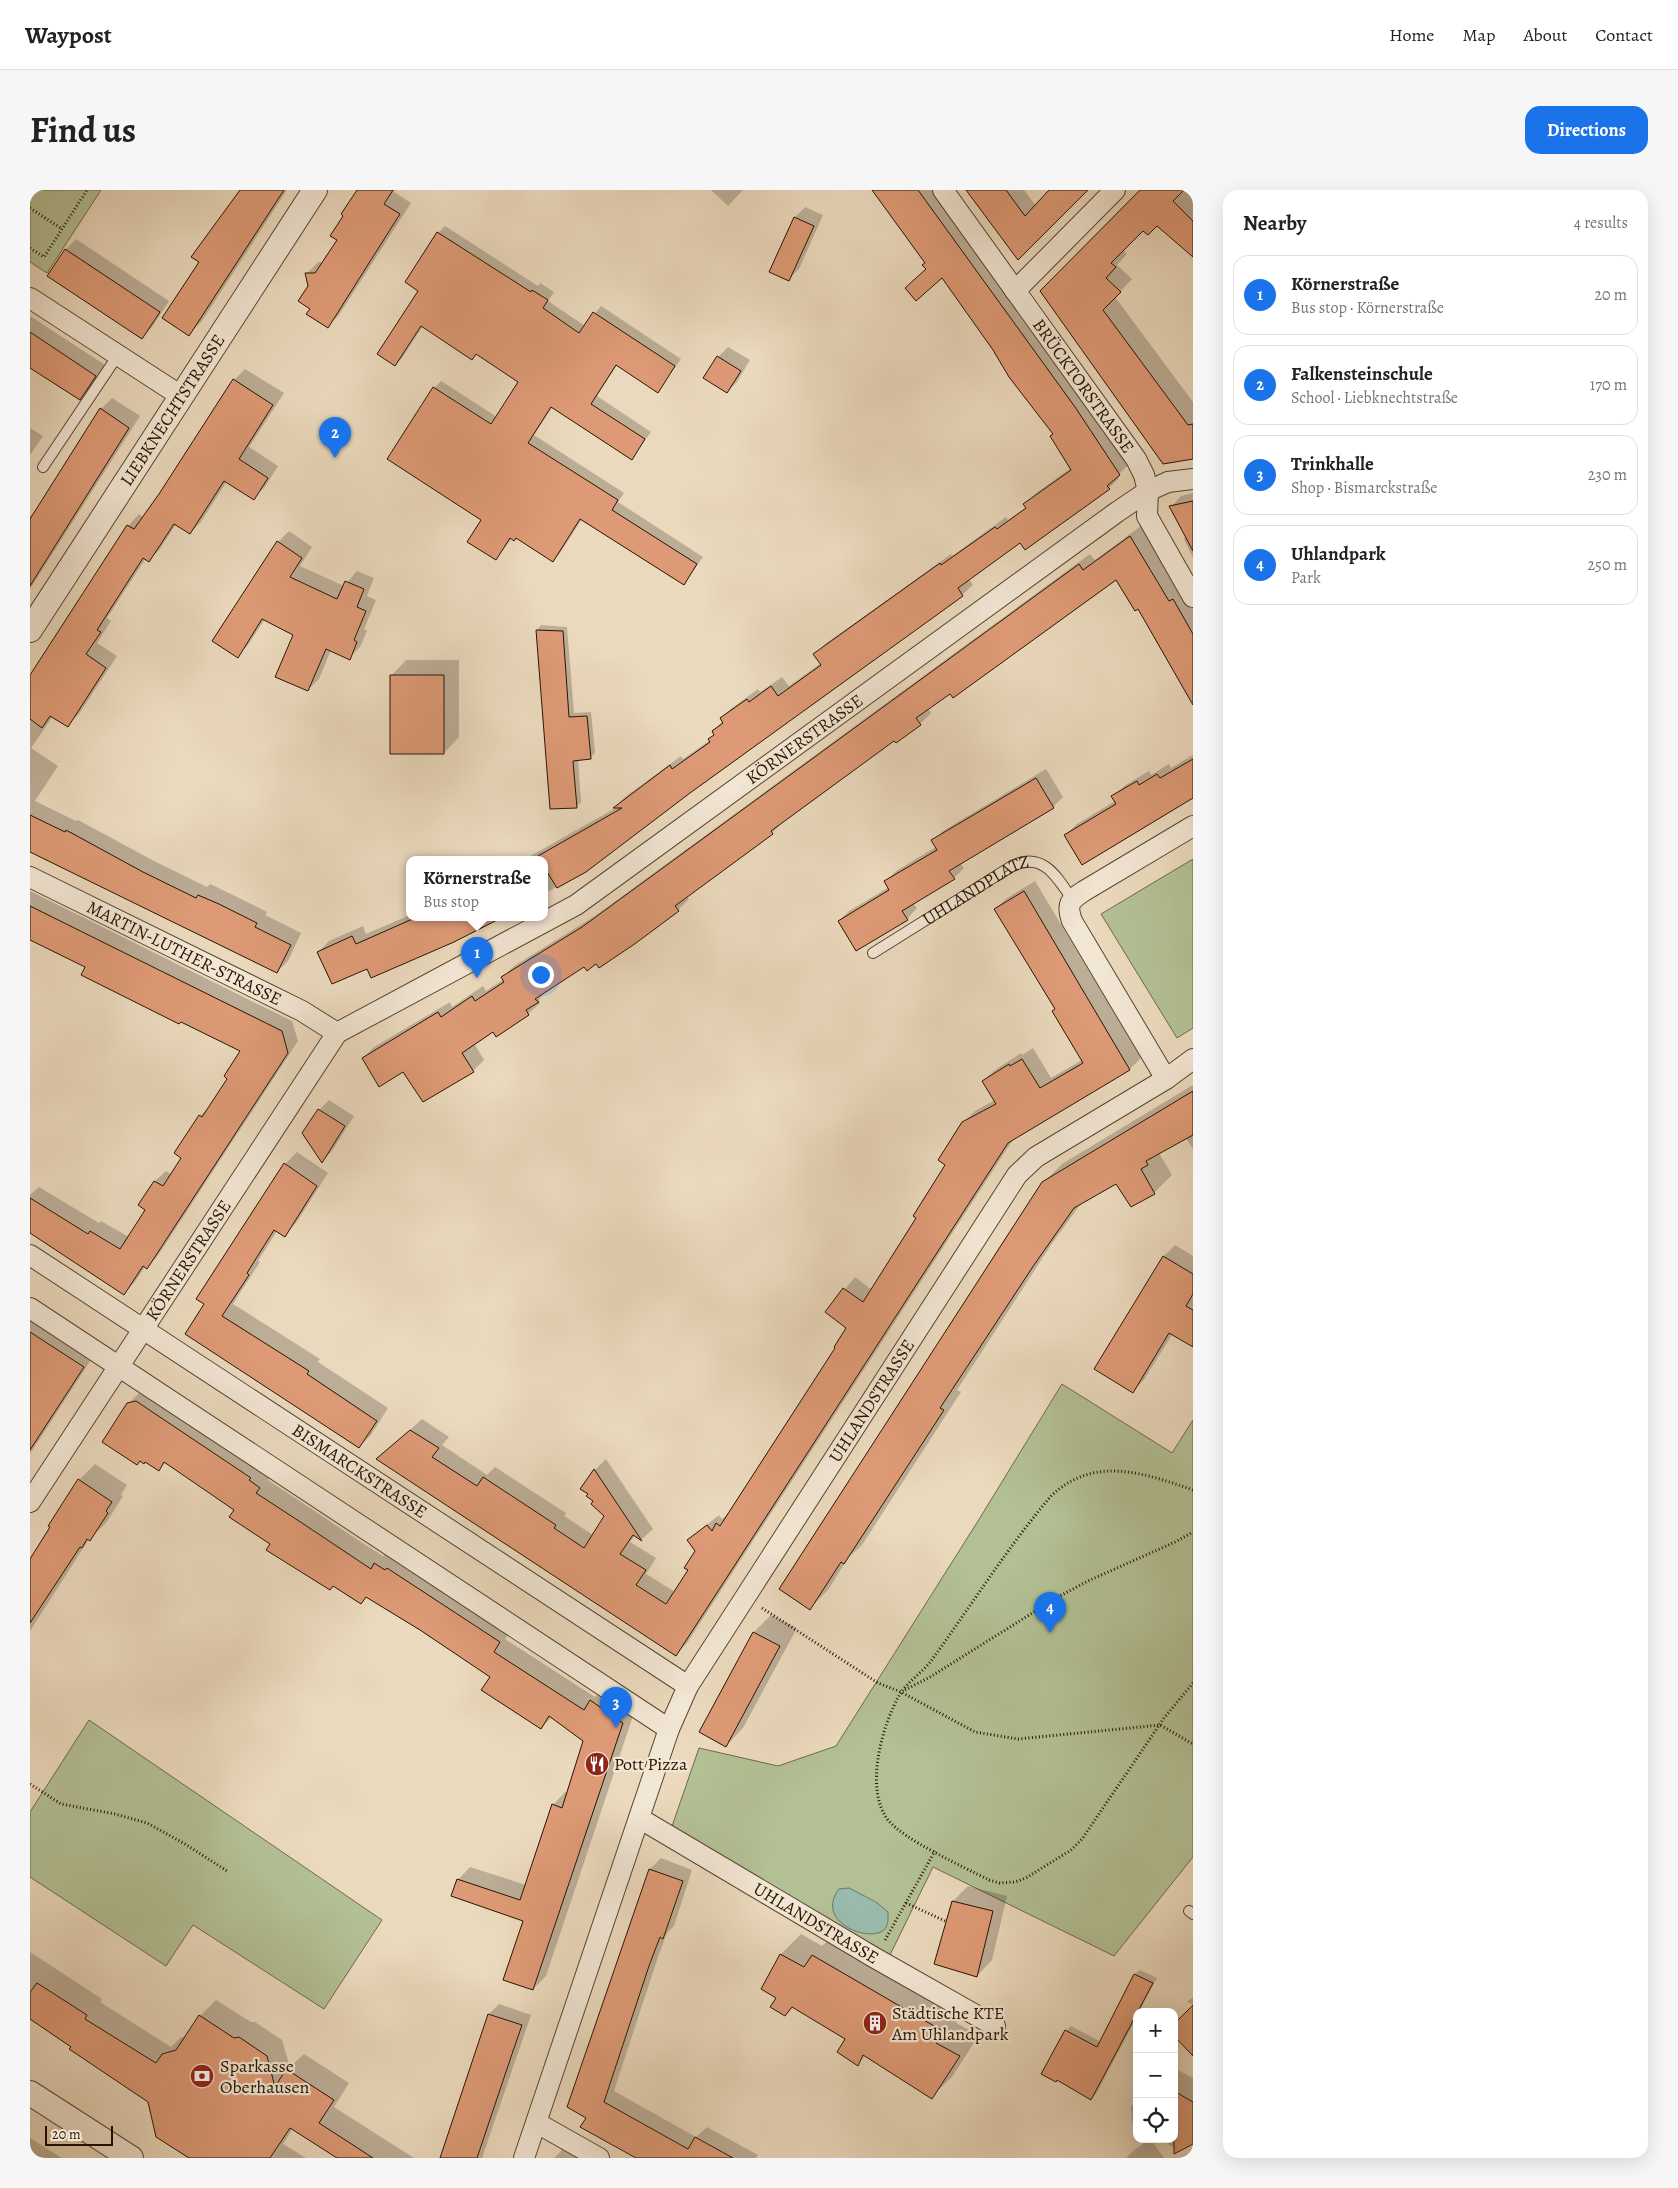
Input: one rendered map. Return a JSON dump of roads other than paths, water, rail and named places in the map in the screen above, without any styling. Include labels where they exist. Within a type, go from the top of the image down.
[{"type":"street","name":"LIEBKNECHTSTRASSE","points":[[30,630],[315,190]]},
{"type":"street","name":"BRÜCKTORSTRASSE","points":[[943,190],[1136,459],[1144,475],[1148,491],[1147,516],[1193,597]]},
{"type":"street","points":[[1015,291],[1115,190]]},
{"type":"street","points":[[30,298],[181,396]]},
{"type":"street","name":"KÖRNERSTRASSE","points":[[548,920],[576,905],[1076,541],[1148,491],[1168,482],[1193,478]]},
{"type":"street","points":[[1166,1079],[1072,921],[1070,908],[1072,899],[1193,826]]},
{"type":"street","name":"MARTIN-LUTHER-STRASSE","points":[[30,877],[302,1012],[337,1033]]},
{"type":"street","name":"KÖRNERSTRASSE","points":[[30,1502],[337,1033],[546,921]]},
{"type":"street","name":"UHLANDSTRASSE","points":[[524,2158],[639,1818],[670,1730],[688,1686],[1017,1175],[1030,1162],[1049,1149],[1166,1079],[1193,1059]]},
{"type":"street","name":"BISMARCKSTRASSE","points":[[30,1255],[688,1686]]},
{"type":"street","points":[[30,1308],[118,1368],[670,1730]]},
{"type":"street","name":"UHLANDSTRASSE","points":[[639,1818],[875,1958],[995,2026]]},
{"type":"street","points":[[30,2092],[131,2158]]},
{"type":"street","points":[[536,2123],[599,2158]]},
{"type":"lane","points":[[43,467],[118,355]]},
{"type":"lane","name":"UHLANDPLATZ","points":[[873,952],[1012,866],[1024,861],[1036,862],[1046,866],[1072,899]]},
{"type":"place","name":"Falkensteinschule","points":[[335,458]]},
{"type":"place","name":"Körnerstraße","points":[[477,978]]},
{"type":"place","name":"Uhlandpark","points":[[1050,1633]]},
{"type":"place","name":"Trinkhalle","points":[[616,1728]]},
{"type":"place","name":"Pott Pizza","points":[[597,1764]]},
{"type":"place","name":"Städtische KTE Am Uhlandpark","points":[[875,2023]]},
{"type":"place","name":"Sparkasse Oberhausen","points":[[202,2076]]}]
